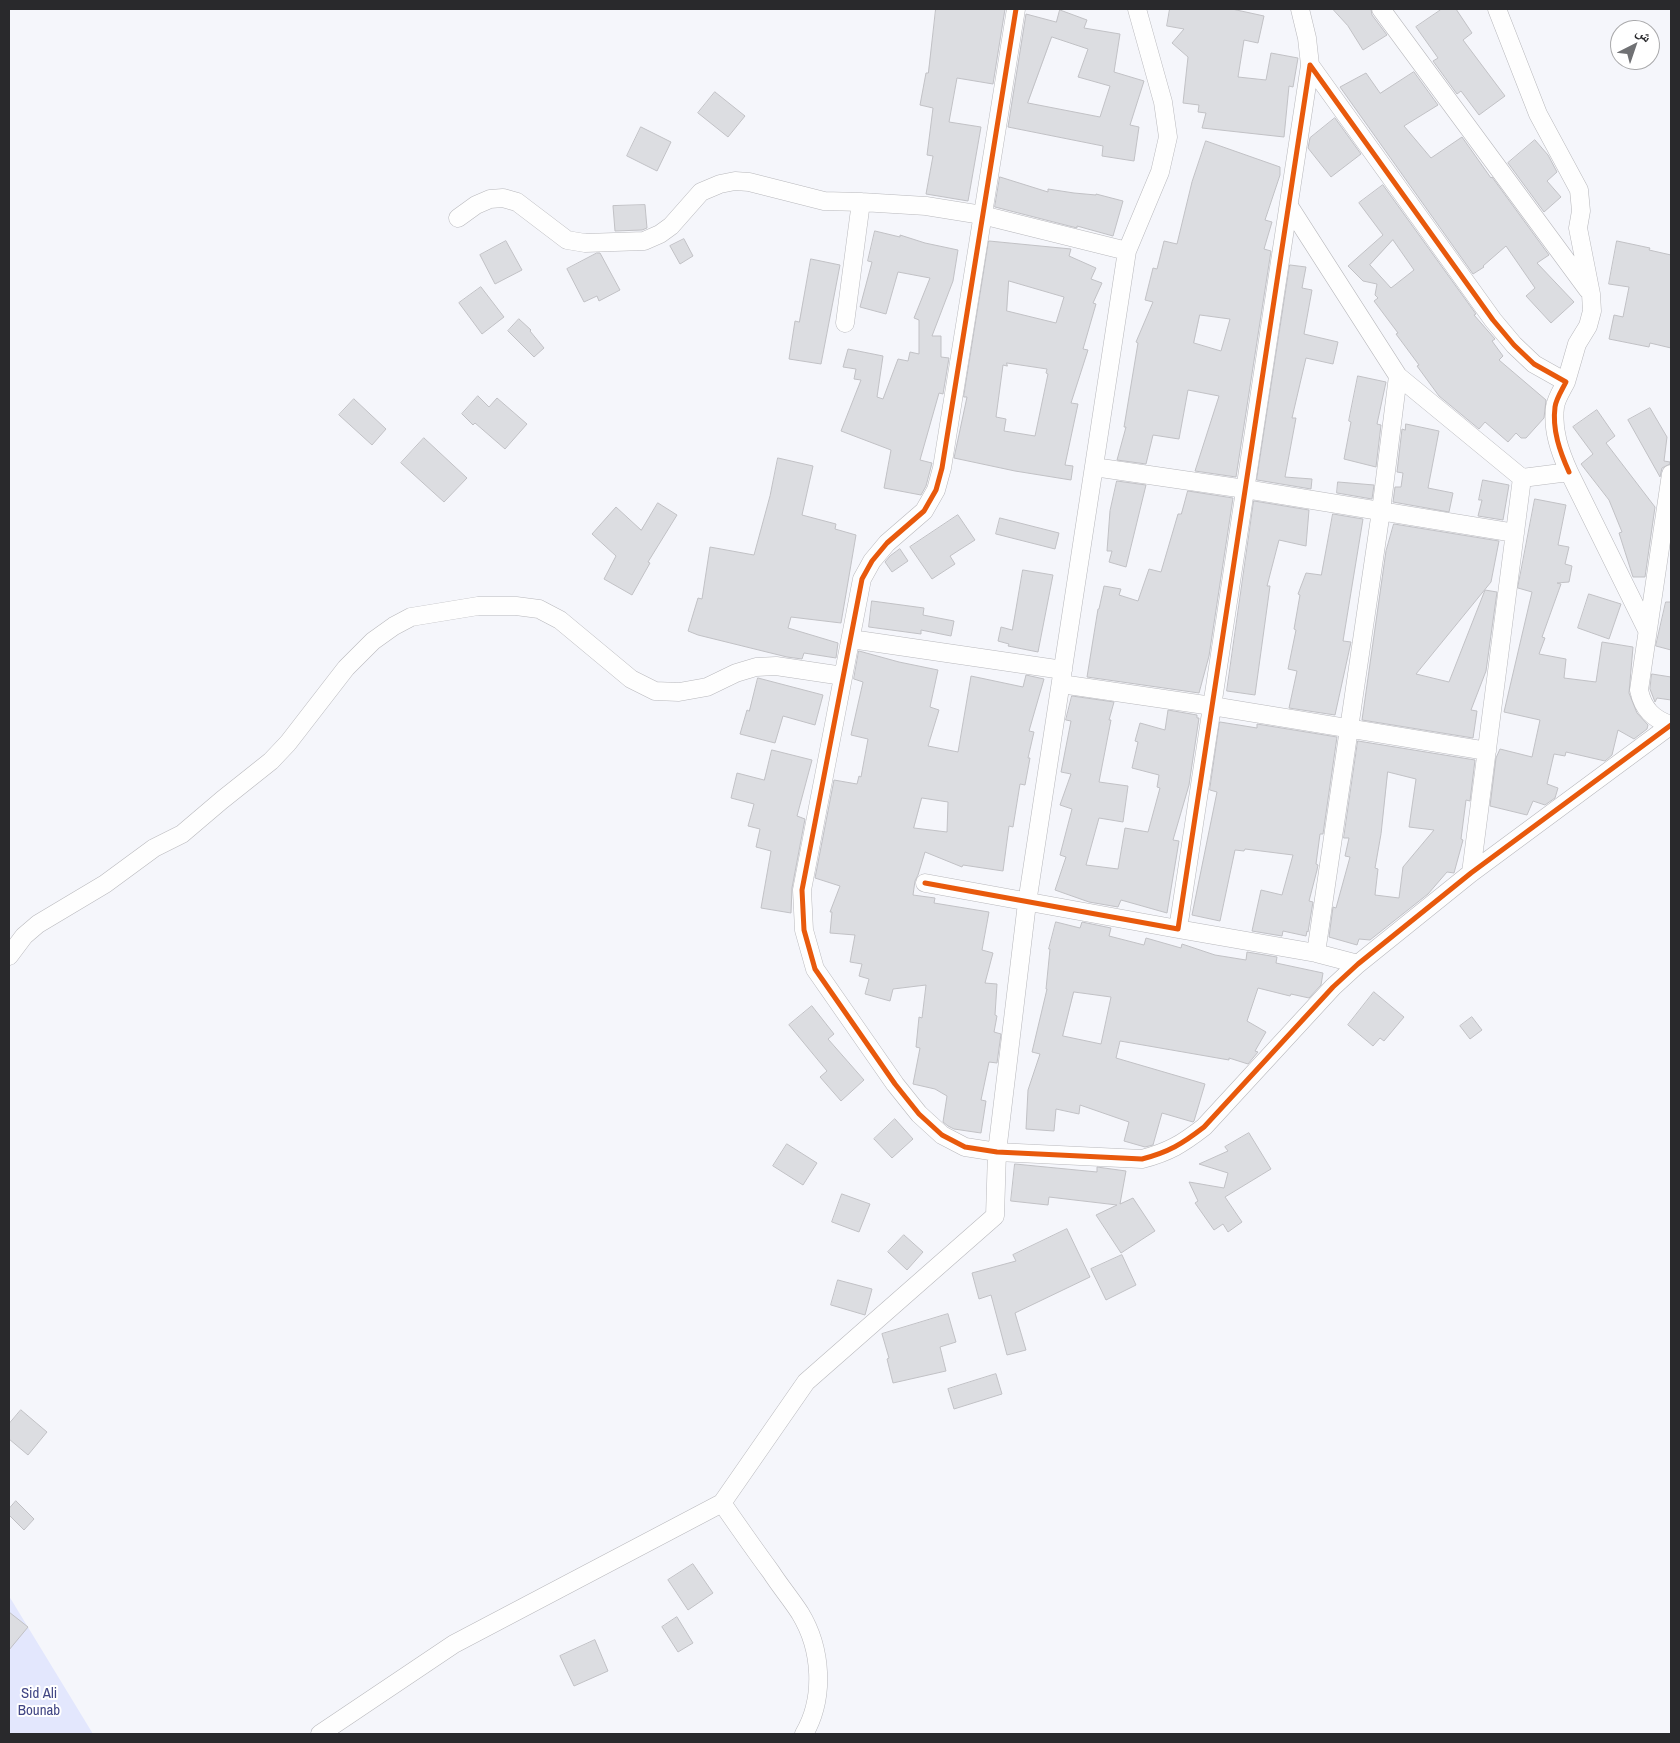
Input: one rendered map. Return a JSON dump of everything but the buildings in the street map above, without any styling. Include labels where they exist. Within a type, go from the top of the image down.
[{"type":"street","points":[[1016,9],[942,468],[936,490],[924,511],[888,543],[872,561],[862,579],[802,890],[804,930],[815,969],[895,1084],[920,1114],[942,1135],[965,1147],[997,1152],[1142,1159],[1165,1153],[1185,1142],[1204,1127],[1333,987],[1358,964],[1471,873],[1671,725]]},
{"type":"street","points":[[320,1734],[454,1644],[722,1503],[806,1382],[995,1216],[997,1152],[1027,903],[1127,251],[1160,172],[1168,137],[1163,102],[1136,9]]},
{"type":"street","points":[[1178,929],[1310,65],[1307,38],[1300,9]]},
{"type":"street","points":[[1381,9],[1591,294]]},
{"type":"street","points":[[1497,9],[1538,114],[1579,190],[1582,211],[1578,228],[1591,294],[1592,311],[1588,326],[1577,344],[1566,382],[1555,406],[1559,451],[1647,630]]},
{"type":"street","points":[[1310,65],[1493,320],[1514,345],[1534,364],[1566,382]]},
{"type":"street","points":[[458,218],[476,205],[490,199],[503,198],[517,202],[567,240],[585,243],[644,240],[660,234],[671,226],[701,192],[720,184],[735,181],[749,182],[824,202],[926,206],[982,215],[1127,251]]},
{"type":"street","points":[[845,323],[861,202]]},
{"type":"street","points":[[1289,206],[1398,376],[1522,478],[1569,472]]},
{"type":"street","points":[[1316,953],[1382,511],[1398,376]]},
{"type":"street","points":[[1094,466],[1245,488],[1515,533]]},
{"type":"street","points":[[1671,474],[1639,690],[1641,702],[1650,714],[1660,721],[1671,725]]},
{"type":"street","points":[[1471,873],[1522,478]]},
{"type":"street","points":[[9,956],[24,936],[38,924],[105,884],[154,848],[182,834],[271,761],[288,743],[353,662],[373,641],[411,617],[478,606],[516,606],[539,609],[560,620],[631,679],[654,691],[679,692],[707,687],[736,673],[756,667],[776,666],[843,676]]},
{"type":"street","points":[[851,639],[1212,706],[1487,751]]},
{"type":"street","points":[[925,883],[1027,903],[1316,953],[1358,964]]},
{"type":"street","points":[[722,1503],[800,1613],[812,1639],[818,1670],[818,1688],[811,1722],[804,1734]]},
{"type":"green space","name":"Sid Ali Bounab","points":[[9,1596],[93,1734],[9,1734]]},
{"type":"cycle path","points":[[1016,9],[942,468],[936,490],[924,511],[887,543],[872,561],[862,579],[802,890],[804,930],[815,969],[895,1084],[919,1114],[942,1135],[965,1147],[997,1152],[1142,1159],[1175,1147],[1204,1127],[1333,987],[1358,964],[1471,873],[1671,725]]},
{"type":"cycle path","points":[[925,883],[1178,929],[1310,65],[1493,320],[1514,345],[1534,364],[1566,382],[1557,401],[1554,416],[1558,441],[1569,472]]}]
